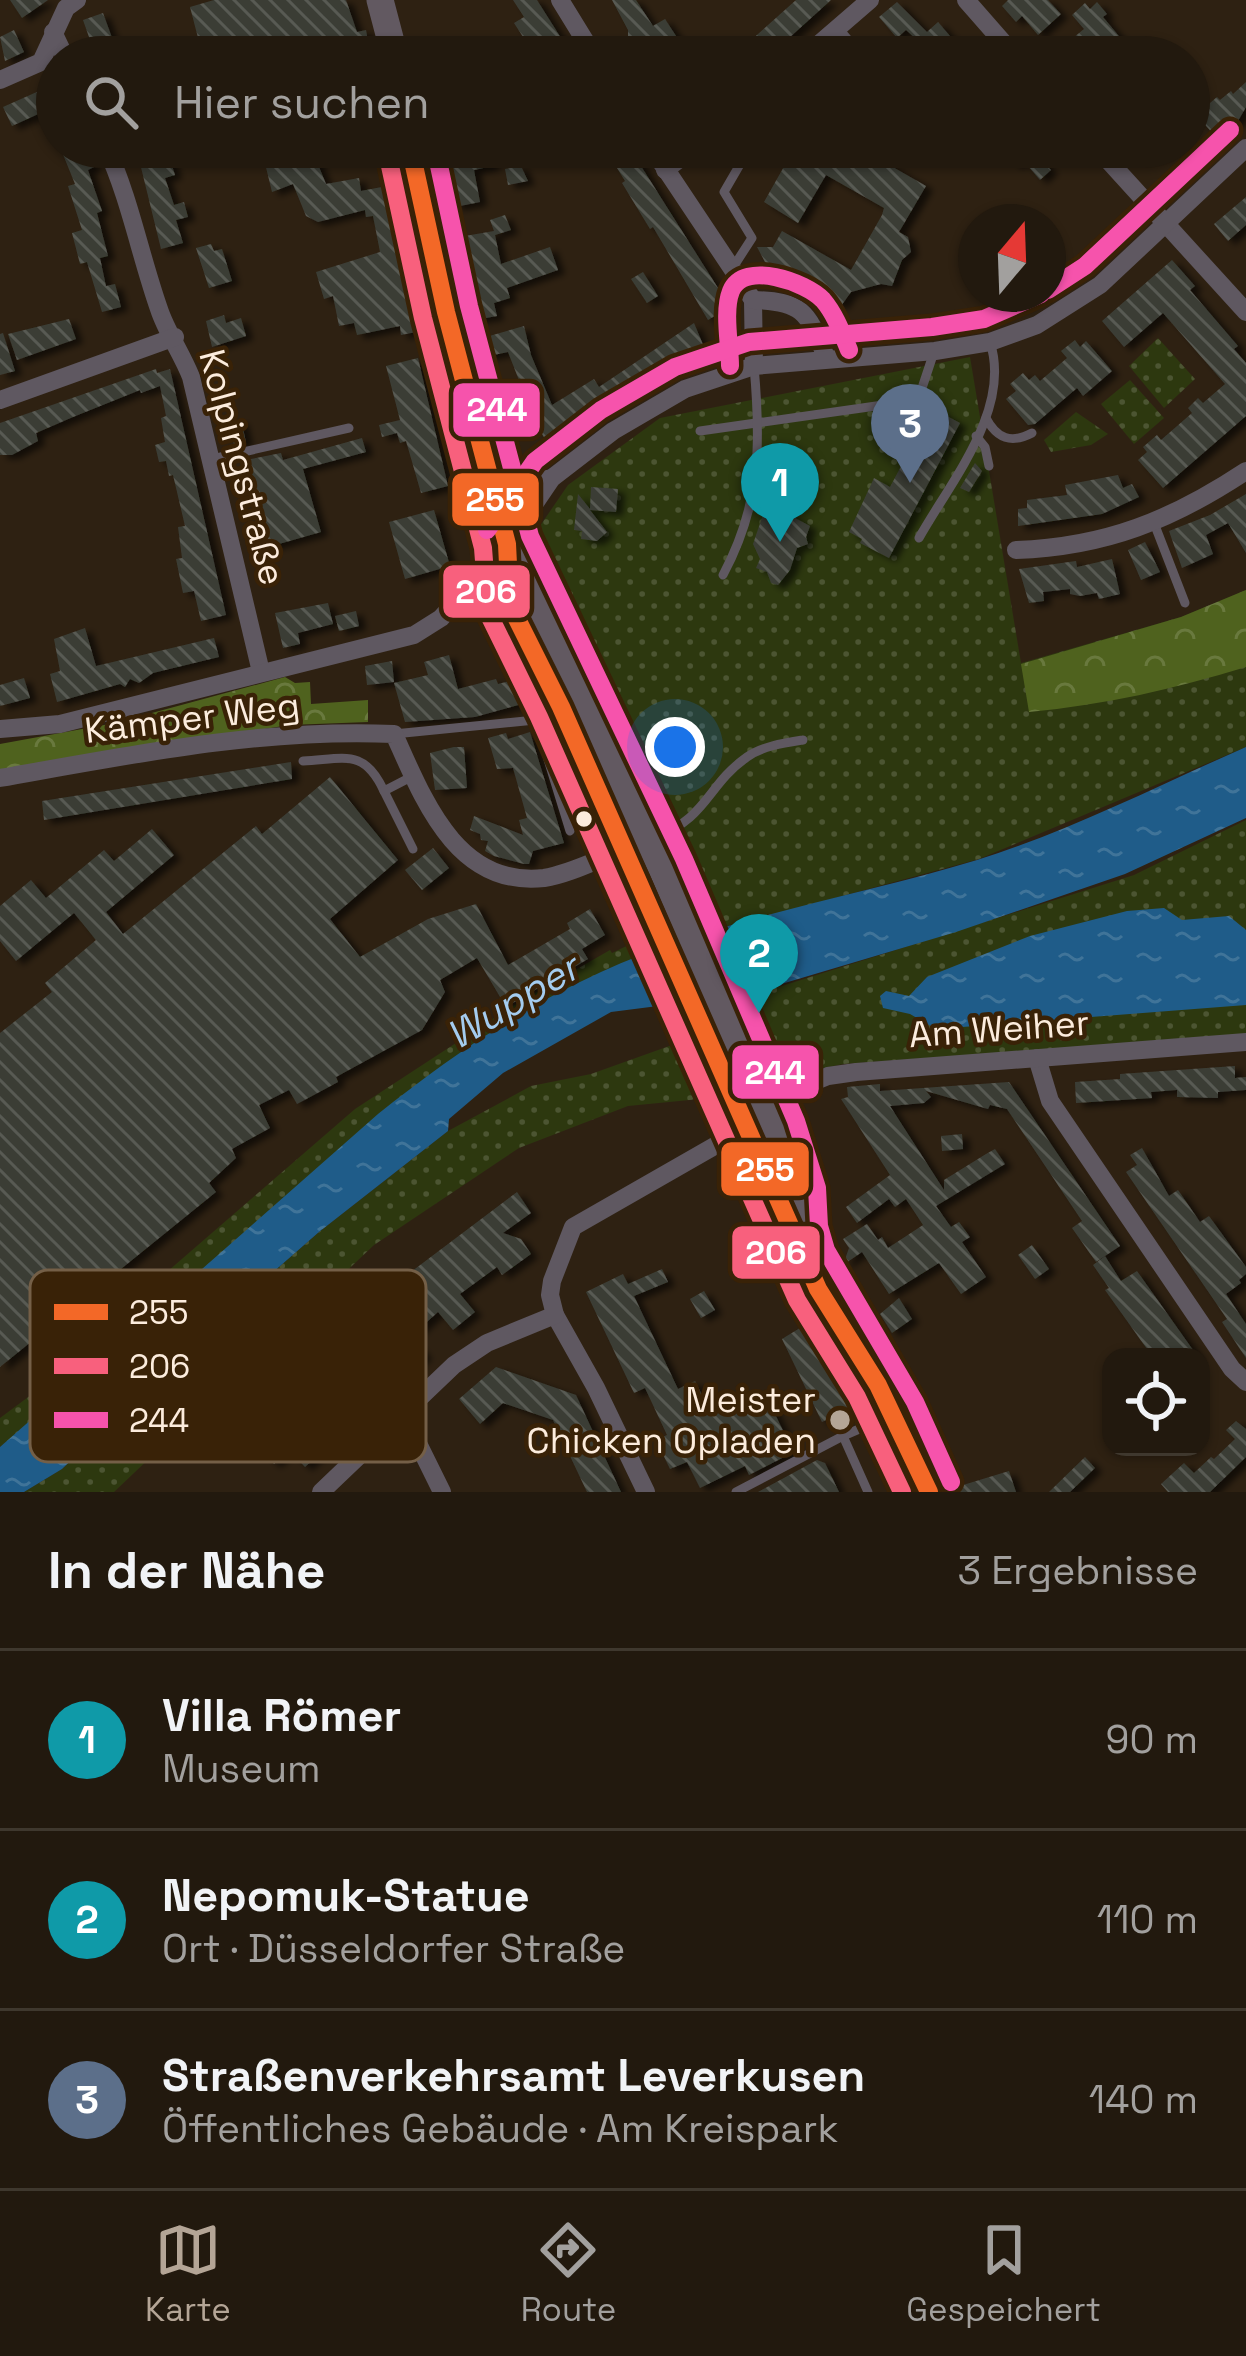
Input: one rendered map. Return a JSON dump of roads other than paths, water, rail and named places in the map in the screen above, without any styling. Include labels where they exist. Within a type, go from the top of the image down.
[{"type":"main road","points":[[380,0],[389,36]]},
{"type":"main road","points":[[415,168],[446,312],[507,544],[510,605],[636,846],[716,1028],[746,1127],[818,1289],[894,1414],[928,1492]]},
{"type":"main road","points":[[716,1028],[763,1103],[786,1163],[795,1230]]},
{"type":"street","points":[[51,36],[66,8],[77,0]]},
{"type":"street","points":[[560,0],[582,36]]},
{"type":"street","points":[[829,36],[870,0]]},
{"type":"street","points":[[966,0],[998,36]]},
{"type":"street","points":[[53,32],[55,36]]},
{"type":"street","points":[[0,80],[36,64]]},
{"type":"street","points":[[0,729],[60,724],[414,635],[441,619],[507,544],[552,478],[613,430],[686,389],[754,366],[934,351],[990,342],[1037,326],[1100,285],[1246,148]]},
{"type":"street","name":"Kolpingstraße","points":[[116,168],[160,315],[191,377],[261,672]]},
{"type":"street","points":[[668,168],[753,301],[754,366]]},
{"type":"street","points":[[1116,168],[1246,312]]},
{"type":"street","points":[[753,301],[784,301],[807,314],[827,359]]},
{"type":"street","points":[[0,400],[175,337]]},
{"type":"street","points":[[486,465],[520,484],[552,478]]},
{"type":"street","points":[[1016,550],[1102,541],[1154,523],[1246,471]]},
{"type":"street","points":[[394,734],[437,824],[452,844],[486,867],[540,878],[636,846]]},
{"type":"street","name":"Kämper Weg","points":[[0,778],[244,740],[394,734]]},
{"type":"street","name":"Am Weiher","points":[[763,1103],[828,1076],[1246,1042]]},
{"type":"street","points":[[1036,1058],[1050,1101],[1232,1369],[1246,1382]]},
{"type":"street","points":[[646,1492],[556,1315],[550,1295],[552,1281],[573,1227],[746,1127]]},
{"type":"street","points":[[426,1393],[454,1365],[487,1343],[556,1315]]},
{"type":"street","points":[[426,1460],[442,1492]]},
{"type":"street","points":[[321,1492],[353,1462]]},
{"type":"lane","points":[[838,28],[845,36]]},
{"type":"lane","points":[[732,269],[752,238],[724,191],[738,168]]},
{"type":"lane","points":[[919,538],[986,418],[998,374],[990,342]]},
{"type":"lane","points":[[700,431],[918,400],[934,351]]},
{"type":"lane","points":[[724,575],[744,536],[752,503],[759,425],[754,366]]},
{"type":"lane","points":[[986,418],[993,431],[1006,439],[1018,440],[1032,433]]},
{"type":"lane","points":[[212,459],[349,428]]},
{"type":"lane","points":[[976,436],[986,446],[989,466]]},
{"type":"lane","points":[[1154,523],[1185,603]]},
{"type":"lane","points":[[520,668],[570,831]]},
{"type":"lane","name":"Kämper Weg","points":[[394,734],[535,720]]},
{"type":"lane","points":[[636,846],[681,827],[749,755],[803,740]]},
{"type":"lane","points":[[303,761],[363,761],[374,768],[413,849]]},
{"type":"lane","points":[[384,791],[413,776]]},
{"type":"lane","points":[[736,1492],[894,1414]]},
{"type":"lane","points":[[843,1436],[868,1492]]},
{"type":"water","points":[[1246,747],[1246,818],[1125,874],[956,932],[744,995],[611,1012],[503,1073],[449,1119],[448,1131],[276,1270],[201,1270],[378,1114],[458,1054],[571,986],[692,937],[930,874],[1080,822]]},
{"type":"water","points":[[1164,908],[1182,920],[1229,916],[1246,930],[1246,1005],[936,1029],[910,1014],[883,1008],[880,996],[886,991],[909,996],[927,977],[1030,936],[1127,911]]},
{"type":"water","points":[[30,1421],[30,1462],[69,1462],[24,1492],[0,1492],[0,1447]]},
{"type":"place","name":"Straßenverkehrsamt Leverkusen","points":[[910,483]]},
{"type":"place","name":"Villa Römer","points":[[780,542]]},
{"type":"place","name":"Nepomuk-Statue","points":[[759,1013]]},
{"type":"place","name":"Meister Chicken Opladen","points":[[840,1420]]},
{"type":"water label","name":"Wupper","points":[[512,1001]]}]
